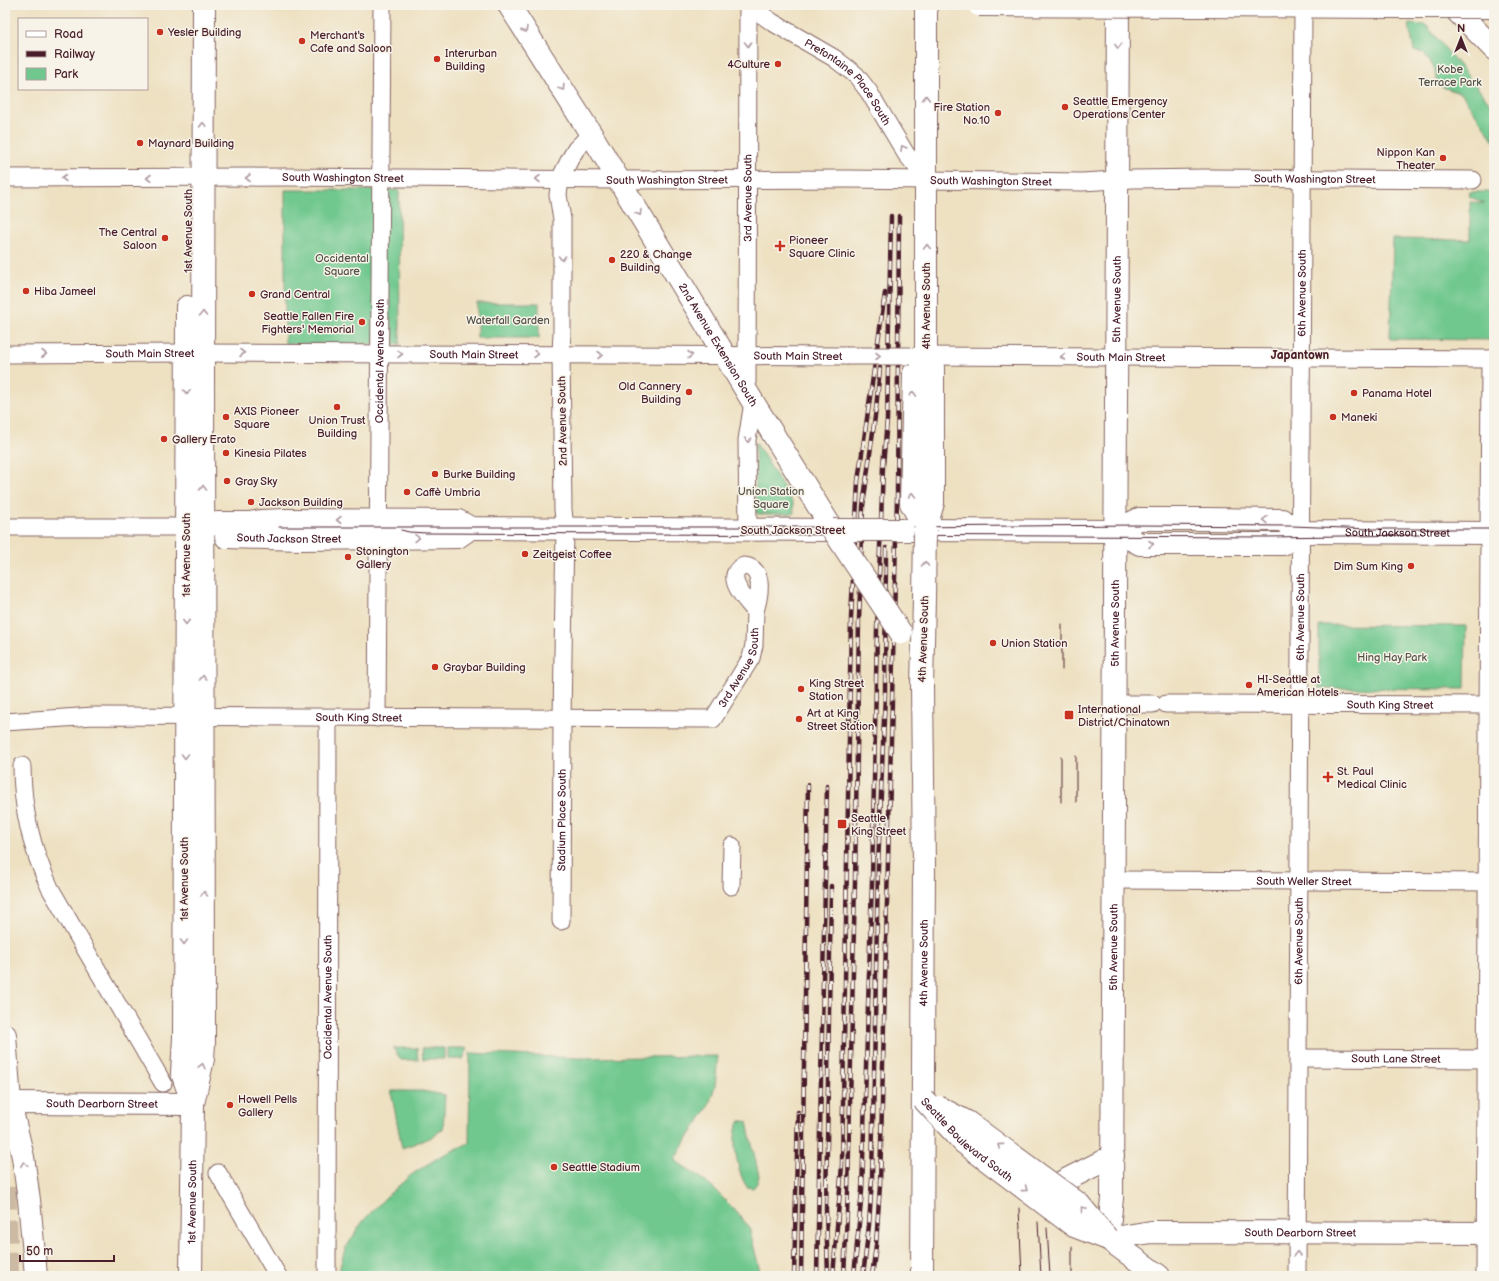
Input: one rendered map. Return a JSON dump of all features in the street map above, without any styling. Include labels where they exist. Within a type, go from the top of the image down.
[{"type":"main road","name":"1st Avenue South","points":[[189,5],[196,178]]},
{"type":"main road","name":"1st Avenue South","points":[[191,1276],[193,1104],[203,1059],[204,1043],[194,717],[196,178],[204,5]]},
{"type":"main road","name":"2nd Avenue Extension South","points":[[509,5],[591,134],[833,530],[906,641],[916,663],[922,687]]},
{"type":"main road","name":"4th Avenue South","points":[[922,1276],[924,865],[922,687],[925,530],[933,503],[933,367],[919,356],[927,179],[926,5]]},
{"type":"main road","points":[[976,5],[1494,7]]},
{"type":"main road","points":[[1451,5],[1494,49]]},
{"type":"main road","points":[[1468,5],[1494,36]]},
{"type":"main road","name":"5th Avenue South","points":[[1108,1239],[1112,1198],[1113,1156],[1118,6]]},
{"type":"main road","name":"South Jackson Street","points":[[195,527],[218,523],[250,523],[261,521],[378,529],[458,521],[471,528],[1116,531],[1140,544],[1283,544],[1300,532],[1491,533]]},
{"type":"main road","points":[[5,1036],[8,1103],[23,1157],[29,1200],[36,1276]]},
{"type":"main road","name":"Seattle Boulevard South","points":[[923,1099],[967,1122],[1079,1204],[1108,1239],[1159,1276]]},
{"type":"main road","name":"Seattle Boulevard South","points":[[923,1099],[964,1143],[1074,1226],[1108,1239]]},
{"type":"main road","name":"South Dearborn Street","points":[[8,1103],[193,1104]]},
{"type":"main road","points":[[1054,1186],[1113,1156]]},
{"type":"main road","name":"South Dearborn Street","points":[[1108,1239],[1151,1232],[1490,1233]]},
{"type":"street","name":"Occidental Avenue South","points":[[377,718],[382,178],[382,5]]},
{"type":"street","name":"3rd Avenue South","points":[[748,5],[747,355],[750,396],[747,440],[748,530]]},
{"type":"street","name":"Prefontaine Place South","points":[[748,5],[772,22],[834,58],[856,76],[869,92],[906,154],[927,179]]},
{"type":"street","name":"6th Avenue South","points":[[1296,1276],[1303,6]]},
{"type":"street","name":"2nd Avenue South","points":[[562,719],[565,529],[563,510],[561,354],[562,219],[558,195],[560,179],[576,149],[591,134]]},
{"type":"street","name":"South Washington Street","points":[[5,178],[382,178],[619,180],[927,179],[1096,182],[1117,180],[1207,178],[1473,180]]},
{"type":"street","name":"South Main Street","points":[[5,354],[561,354],[1492,359]]},
{"type":"street","points":[[1485,1276],[1490,1233],[1492,359]]},
{"type":"street","name":"South Jackson Street","points":[[5,527],[195,527]]},
{"type":"street","name":"3rd Avenue South","points":[[713,719],[751,658],[754,645],[754,611]]},
{"type":"street","name":"South King Street","points":[[1115,704],[1491,705]]},
{"type":"street","name":"South King Street","points":[[5,722],[94,716],[713,719]]},
{"type":"street","name":"Occidental Avenue South","points":[[327,1276],[328,718]]},
{"type":"street","name":"Stadium Place South","points":[[562,719],[562,921]]},
{"type":"street","points":[[22,766],[25,816],[32,845],[42,872],[163,1083]]},
{"type":"street","points":[[731,886],[732,846]]},
{"type":"street","name":"South Weller Street","points":[[1114,880],[1491,882]]},
{"type":"street","name":"South Lane Street","points":[[1298,1058],[1490,1059]]},
{"type":"street","points":[[218,1173],[278,1276]]},
{"type":"green space","name":"Kobe Terrace Park","points":[[1409,24],[1426,25],[1494,108],[1494,141],[1462,94],[1437,85],[1435,69],[1424,53],[1414,51]]},
{"type":"green space","name":"Occidental Square","points":[[285,190],[399,190],[400,344],[285,344]]},
{"type":"green space","points":[[1469,192],[1494,192],[1494,340],[1390,339],[1393,239],[1470,240],[1470,202],[1485,203],[1470,197]]},
{"type":"green space","name":"Waterfall Garden","points":[[477,303],[539,303],[539,338],[477,338]]},
{"type":"green space","name":"Union Station Square","points":[[755,443],[793,503],[794,513],[756,513]]},
{"type":"green space","name":"Hing Hay Park","points":[[1319,625],[1466,626],[1465,689],[1319,688]]},
{"type":"green space","points":[[393,1048],[417,1048],[418,1060],[401,1060]]},
{"type":"green space","points":[[422,1048],[444,1048],[444,1059],[423,1059]]},
{"type":"green space","points":[[448,1048],[468,1048],[463,1059],[448,1059]]},
{"type":"green space","name":"Seattle Stadium","points":[[470,1053],[577,1058],[718,1056],[715,1086],[708,1107],[674,1160],[696,1174],[715,1190],[749,1227],[761,1276],[340,1276],[340,1267],[345,1249],[363,1221],[386,1197],[411,1175],[439,1157],[469,1143]]},
{"type":"green space","points":[[391,1091],[422,1091],[445,1095],[443,1129],[430,1138],[402,1148]]},
{"type":"green space","points":[[740,1121],[747,1122],[759,1176],[757,1183],[753,1188],[747,1187],[744,1181],[736,1154],[735,1135]]},
{"type":"tunnel","points":[[5,1187],[8,1276]]},
{"type":"tram line","points":[[279,527],[903,527],[1137,525],[1292,526],[1372,529],[1494,529]]},
{"type":"tram line","points":[[401,530],[426,533],[1266,537],[1420,535]]},
{"type":"tram line","points":[[1062,624],[1062,670]]},
{"type":"tram line","points":[[1061,756],[1061,802]]},
{"type":"tram line","points":[[1076,756],[1076,802]]},
{"type":"tram line","points":[[1019,1208],[1022,1276]]},
{"type":"tram line","points":[[1038,1222],[1041,1276]]},
{"type":"tram line","points":[[1047,1228],[1050,1276]]},
{"type":"tram line","points":[[1072,1247],[1072,1276]]},
{"type":"railway","points":[[854,1276],[862,1191],[872,882],[877,630],[883,466],[887,420],[891,216]]},
{"type":"railway","points":[[872,1276],[876,1245],[880,1185],[897,498],[899,216]]},
{"type":"railway","points":[[833,1276],[842,1165],[851,618],[858,481],[885,293]]},
{"type":"railway","points":[[844,1276],[848,1192],[859,619],[863,506],[880,368]]},
{"type":"railway","points":[[863,1276],[869,1225],[872,1178],[878,867],[885,694],[886,548]]},
{"type":"railway","points":[[801,1276],[808,785]]},
{"type":"railway","points":[[817,1276],[827,786]]},
{"type":"railway","points":[[828,1276],[826,1210],[831,886]]},
{"type":"railway","points":[[794,1276],[798,1112]]},
{"type":"place","name":"Yesler Building","points":[[160,32]]},
{"type":"place","name":"Merchant's Cafe and Saloon","points":[[302,41]]},
{"type":"place","name":"Interurban Building","points":[[437,59]]},
{"type":"place","name":"4Culture","points":[[778,64]]},
{"type":"place","name":"Seattle Emergency Operations Center","points":[[1065,107]]},
{"type":"place","name":"Fire Station No.10","points":[[998,113]]},
{"type":"place","name":"Maynard Building","points":[[140,143]]},
{"type":"place","name":"Nippon Kan Theater","points":[[1443,158]]},
{"type":"place","name":"The Central Saloon","points":[[165,238]]},
{"type":"place","name":"Pioneer Square Clinic","points":[[780,246]]},
{"type":"place","name":"220 & Change Building","points":[[612,260]]},
{"type":"place","name":"Hiba Jameel","points":[[26,291]]},
{"type":"place","name":"Grand Central","points":[[252,294]]},
{"type":"place","name":"Seattle Fallen Fire Fighters' Memorial","points":[[362,322]]},
{"type":"place","name":"Old Cannery Building","points":[[689,392]]},
{"type":"place","name":"Panama Hotel","points":[[1354,393]]},
{"type":"place","name":"Union Trust Building","points":[[337,407]]},
{"type":"place","name":"AXIS Pioneer Square","points":[[226,417]]},
{"type":"place","name":"Maneki","points":[[1333,417]]},
{"type":"place","name":"Gallery Erato","points":[[164,439]]},
{"type":"place","name":"Kinesia Pilates","points":[[226,453]]},
{"type":"place","name":"Burke Building","points":[[435,474]]},
{"type":"place","name":"Gray Sky","points":[[227,481]]},
{"type":"place","name":"Caffè Umbria","points":[[407,492]]},
{"type":"place","name":"Jackson Building","points":[[251,502]]},
{"type":"place","name":"Zeitgeist Coffee","points":[[525,554]]},
{"type":"place","name":"Stonington Gallery","points":[[348,557]]},
{"type":"place","name":"Dim Sum King","points":[[1411,566]]},
{"type":"place","name":"Union Station","points":[[993,643]]},
{"type":"place","name":"Graybar Building","points":[[435,667]]},
{"type":"place","name":"HI-Seattle at American Hotels","points":[[1249,685]]},
{"type":"place","name":"King Street Station","points":[[801,689]]},
{"type":"place","name":"International District/Chinatown","points":[[1069,715]]},
{"type":"place","name":"Art at King Street Station","points":[[799,719]]},
{"type":"place","name":"St. Paul Medical Clinic","points":[[1328,777]]},
{"type":"place","name":"Seattle King Street","points":[[842,824]]},
{"type":"place","name":"Howell Pells Gallery","points":[[230,1105]]},
{"type":"place","name":"Seattle Stadium","points":[[554,1167]]},
{"type":"district","name":"Japantown","points":[[1300,355]]}]
